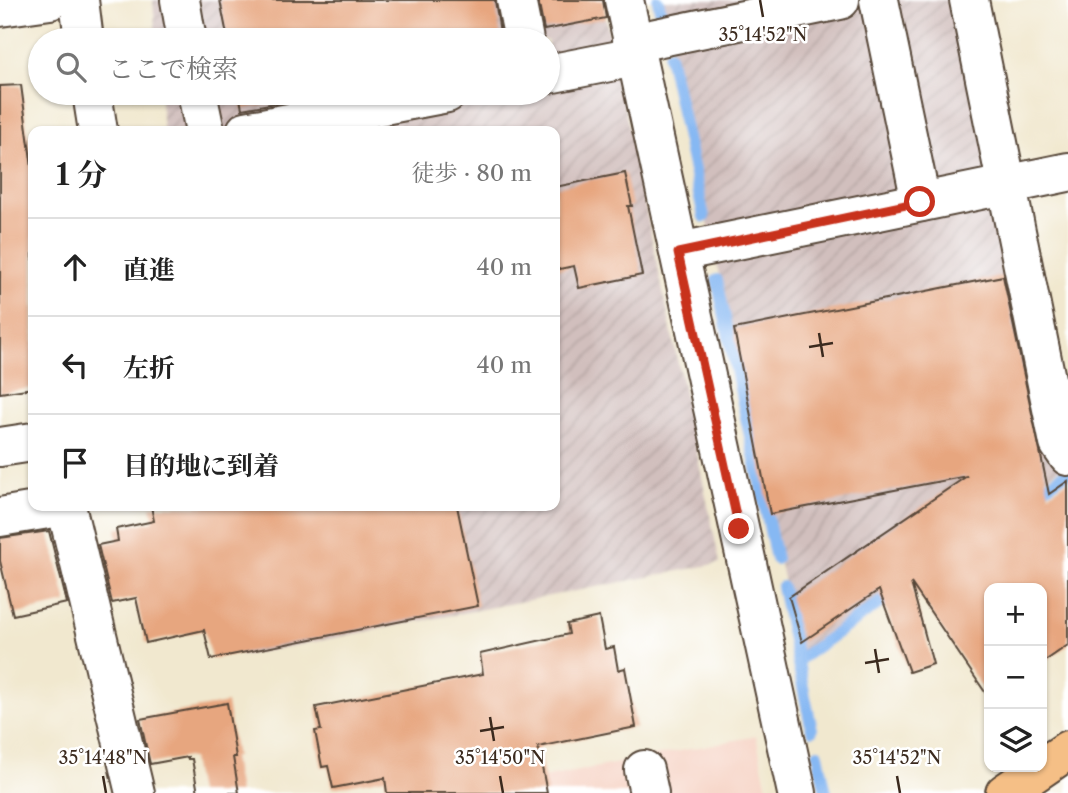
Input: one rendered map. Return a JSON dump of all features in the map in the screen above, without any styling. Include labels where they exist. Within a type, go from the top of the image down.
[{"type":"main road","points":[[1004,793],[1068,750]]},
{"type":"street","points":[[0,7],[50,0]]},
{"type":"street","points":[[79,0],[82,28]]},
{"type":"street","points":[[180,0],[185,28]]},
{"type":"street","points":[[516,0],[522,28]]},
{"type":"street","points":[[624,0],[797,793]]},
{"type":"street","points":[[560,71],[840,0]]},
{"type":"street","points":[[879,0],[920,202]]},
{"type":"street","points":[[969,0],[1059,443],[1068,456]]},
{"type":"street","points":[[94,105],[97,126]]},
{"type":"street","points":[[200,105],[204,126]]},
{"type":"street","points":[[272,126],[384,105]]},
{"type":"street","points":[[678,253],[1068,172]]},
{"type":"street","points":[[0,447],[28,443]]},
{"type":"street","points":[[0,517],[36,511]]},
{"type":"street","points":[[67,511],[135,793]]},
{"type":"shaded area","points":[[153,0],[602,0],[720,563],[241,656],[215,511],[560,511],[560,126],[163,126],[161,105],[560,105],[560,28],[155,28]]},
{"type":"shaded area","points":[[661,0],[954,0],[1062,467],[799,654]]},
{"type":"shaded area","points":[[756,736],[768,793],[466,793]]},
{"type":"building","points":[[220,0],[495,0],[499,28],[226,28]]},
{"type":"building","points":[[538,0],[603,0],[606,18],[544,28]]},
{"type":"building","points":[[21,85],[28,138],[28,389],[0,393],[0,86]]},
{"type":"building","points":[[241,105],[264,105],[242,109]]},
{"type":"building","points":[[625,173],[632,206],[628,206],[642,275],[579,288],[574,266],[560,269],[560,186]]},
{"type":"building","points":[[1003,276],[1049,494],[1068,481],[1068,645],[1047,660],[1047,583],[984,583],[984,691],[911,583],[933,664],[909,672],[879,590],[802,642],[789,597],[967,476],[770,514],[734,329]]},
{"type":"building","points":[[152,511],[458,511],[478,606],[211,659],[204,630],[146,643],[136,598],[112,603],[98,545],[118,541],[116,529],[154,521]]},
{"type":"building","points":[[49,531],[67,603],[13,615],[0,561],[0,538]]},
{"type":"building","points":[[599,617],[605,649],[614,647],[618,670],[625,668],[636,727],[538,747],[547,793],[387,793],[385,778],[333,788],[328,766],[322,767],[315,731],[321,730],[316,707],[483,674],[480,654],[569,634],[567,624]]},
{"type":"building","points":[[227,703],[239,793],[198,793],[192,759],[188,757],[150,764],[140,719]]},
{"type":"waterway","points":[[658,0],[662,19]]},
{"type":"waterway","points":[[669,55],[704,217]]},
{"type":"waterway","points":[[717,280],[776,559]]},
{"type":"waterway","points":[[1036,494],[1067,472]]},
{"type":"waterway","points":[[782,587],[812,730]]},
{"type":"waterway","points":[[798,660],[894,593]]},
{"type":"waterway","points":[[818,754],[826,793]]},
{"type":"route","points":[[739,529],[678,253],[920,202]]}]
